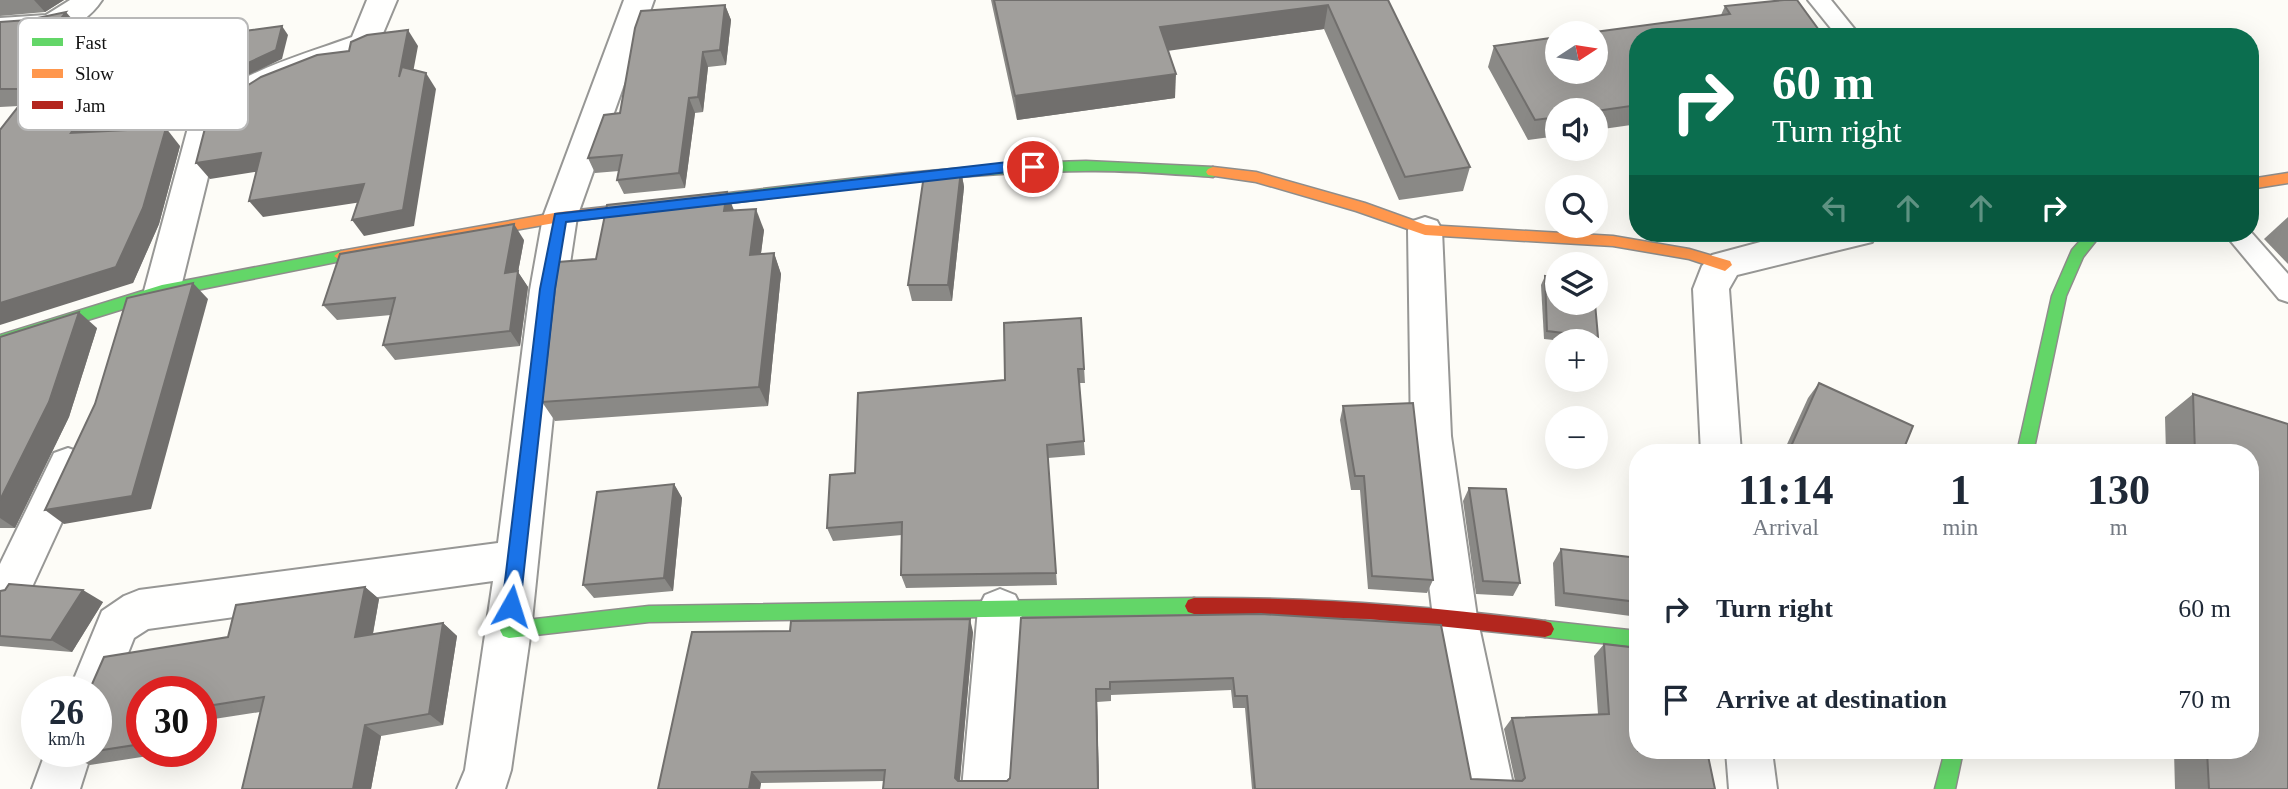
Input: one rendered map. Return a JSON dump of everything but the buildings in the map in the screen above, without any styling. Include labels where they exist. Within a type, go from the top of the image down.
[{"type":"street","points":[[69,18],[79,11],[87,0]]},
{"type":"street","points":[[248,91],[261,83],[365,43],[382,0]]},
{"type":"street","points":[[481,789],[488,771],[509,630],[548,289],[560,218],[639,0]]},
{"type":"street","points":[[0,28],[18,28]]},
{"type":"street","points":[[114,342],[144,297],[203,130]]},
{"type":"street","points":[[0,341],[144,297],[310,260],[560,218],[1008,167],[1159,166],[1256,177],[1360,207],[1426,230],[1613,241],[1689,254],[1724,265],[1814,242]]},
{"type":"street","points":[[2259,183],[2288,178]]},
{"type":"street","points":[[1426,230],[1431,436],[1455,617],[1490,789]]},
{"type":"street","points":[[2027,444],[2059,296],[2077,254],[2087,242]]},
{"type":"street","points":[[1720,444],[1711,289],[1715,276],[1724,265]]},
{"type":"street","points":[[11,586],[85,430]]},
{"type":"street","points":[[97,676],[117,625],[139,610],[516,559]]},
{"type":"street","points":[[509,630],[649,614],[1259,605],[1455,617],[1629,638]]},
{"type":"street","points":[[986,789],[1000,609]]},
{"type":"street","points":[[1750,759],[1754,789]]},
{"type":"street","points":[[1945,789],[1952,759]]},
{"type":"street","points":[[56,789],[64,767]]},
{"type":"lane","points":[[1819,0],[1842,28]]},
{"type":"lane","points":[[2245,242],[2288,292]]},
{"type":"traffic: fast","points":[[704,201],[894,178],[1022,168],[1149,167],[1213,172]]},
{"type":"traffic: fast","points":[[2027,444],[2059,296],[2077,254],[2087,242]]},
{"type":"traffic: fast","points":[[0,341],[162,291],[341,256]]},
{"type":"traffic: fast","points":[[509,630],[649,614],[1194,606]]},
{"type":"traffic: fast","points":[[1545,629],[1629,638]]},
{"type":"traffic: fast","points":[[1945,789],[1952,759]]},
{"type":"traffic: slow","points":[[1213,172],[1256,177],[1360,207],[1425,230],[1613,241],[1689,254],[1725,265]]},
{"type":"traffic: slow","points":[[2259,183],[2288,178]]},
{"type":"traffic: slow","points":[[341,256],[560,217],[704,201]]},
{"type":"traffic: jam","points":[[1194,606],[1282,606],[1370,611],[1545,629]]},
{"type":"route","points":[[511,606],[548,289],[560,218],[1008,167],[1033,167]]}]
